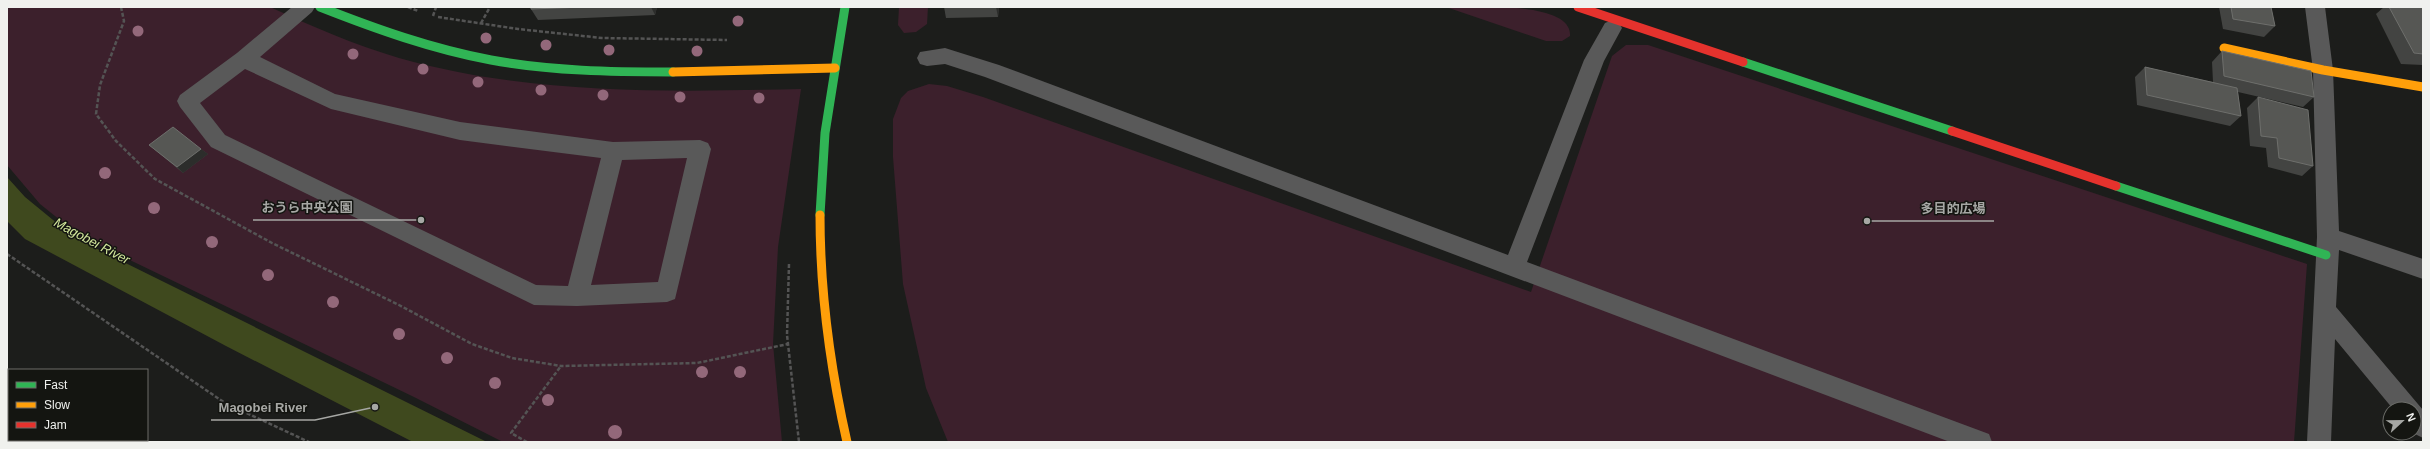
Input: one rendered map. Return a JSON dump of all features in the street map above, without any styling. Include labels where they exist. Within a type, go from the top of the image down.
[{"type":"street","points":[[244,59],[332,100],[460,131],[613,151],[700,149],[667,292],[577,296],[534,295],[218,141],[187,101],[244,59],[305,7]]},
{"type":"street","points":[[320,7],[419,42],[517,64],[570,69],[660,72],[835,68]]},
{"type":"street","points":[[845,7],[823,151],[821,206],[822,266],[827,337],[847,442]]},
{"type":"street","points":[[1578,7],[2327,246],[2423,268]]},
{"type":"street","points":[[2315,7],[2323,70],[2327,246],[2319,442]]},
{"type":"street","points":[[1514,267],[1594,60],[1612,18]]},
{"type":"street","points":[[2224,48],[2323,70],[2423,87]]},
{"type":"street","points":[[927,58],[945,56],[976,65],[1980,442]]},
{"type":"street","points":[[577,296],[613,151]]},
{"type":"street","points":[[2325,310],[2401,401]]},
{"type":"path","points":[[121,7],[124,21],[100,85],[96,114],[116,141],[155,179],[272,243],[399,305],[472,344],[512,358],[561,366],[697,363],[788,344]]},
{"type":"path","points":[[408,7],[420,12]]},
{"type":"path","points":[[433,16],[436,7]]},
{"type":"path","points":[[481,23],[490,7]]},
{"type":"path","points":[[427,14],[481,23],[602,38],[730,40]]},
{"type":"path","points":[[7,254],[225,403],[309,442]]},
{"type":"path","points":[[528,442],[511,433],[561,366]]},
{"type":"shaded area","points":[[1476,6],[1518,8],[1538,11],[1555,16],[1566,24],[1570,36],[1562,41],[1546,41],[1446,7]]},
{"type":"shaded area","points":[[7,7],[270,7],[333,35],[383,53],[448,70],[498,79],[548,85],[649,90],[700,91],[801,89],[778,247],[773,344],[782,442],[503,442],[414,397],[80,236],[40,204],[7,165]]},
{"type":"shaded area","points":[[899,7],[928,7],[927,24],[916,32],[904,33],[898,25]]},
{"type":"shaded area","points":[[1626,45],[1648,45],[2307,264],[2294,442],[948,442],[926,388],[903,284],[893,157],[893,119],[901,98],[908,91],[929,84],[947,86],[983,97],[1531,292],[1612,56]]},
{"type":"shaded area","points":[[7,177],[25,197],[75,238],[487,442],[413,442],[226,346],[25,239],[7,221]]},
{"type":"building","points":[[531,7],[583,7],[531,9]]},
{"type":"building","points":[[2231,7],[2271,7],[2275,26],[2233,19]]},
{"type":"building","points":[[2389,7],[2423,7],[2423,54],[2414,53]]},
{"type":"building","points":[[2222,51],[2311,71],[2314,97],[2224,76]]},
{"type":"building","points":[[2145,67],[2237,88],[2241,116],[2147,95]]},
{"type":"building","points":[[2258,97],[2308,110],[2313,166],[2279,158],[2277,138],[2261,136]]},
{"type":"building","points":[[173,127],[201,149],[177,167],[149,145]]},
{"type":"traffic: fast","points":[[320,7],[368,26],[418,42],[442,49],[493,60],[576,70],[673,72]]},
{"type":"traffic: fast","points":[[820,215],[825,133],[845,7]]},
{"type":"traffic: fast","points":[[1743,62],[1952,131]]},
{"type":"traffic: fast","points":[[2116,186],[2326,255]]},
{"type":"traffic: slow","points":[[2224,48],[2323,70],[2423,87]]},
{"type":"traffic: slow","points":[[673,72],[835,68]]},
{"type":"traffic: slow","points":[[820,215],[821,272],[826,329],[835,386],[847,442]]},
{"type":"traffic: jam","points":[[1578,7],[1743,62]]},
{"type":"traffic: jam","points":[[1952,131],[2116,186]]},
{"type":"place","name":"おうら中央公園","points":[[421,220]]},
{"type":"place","name":"多目的広場","points":[[1867,221]]},
{"type":"place","name":"Magobei River","points":[[375,407]]}]
